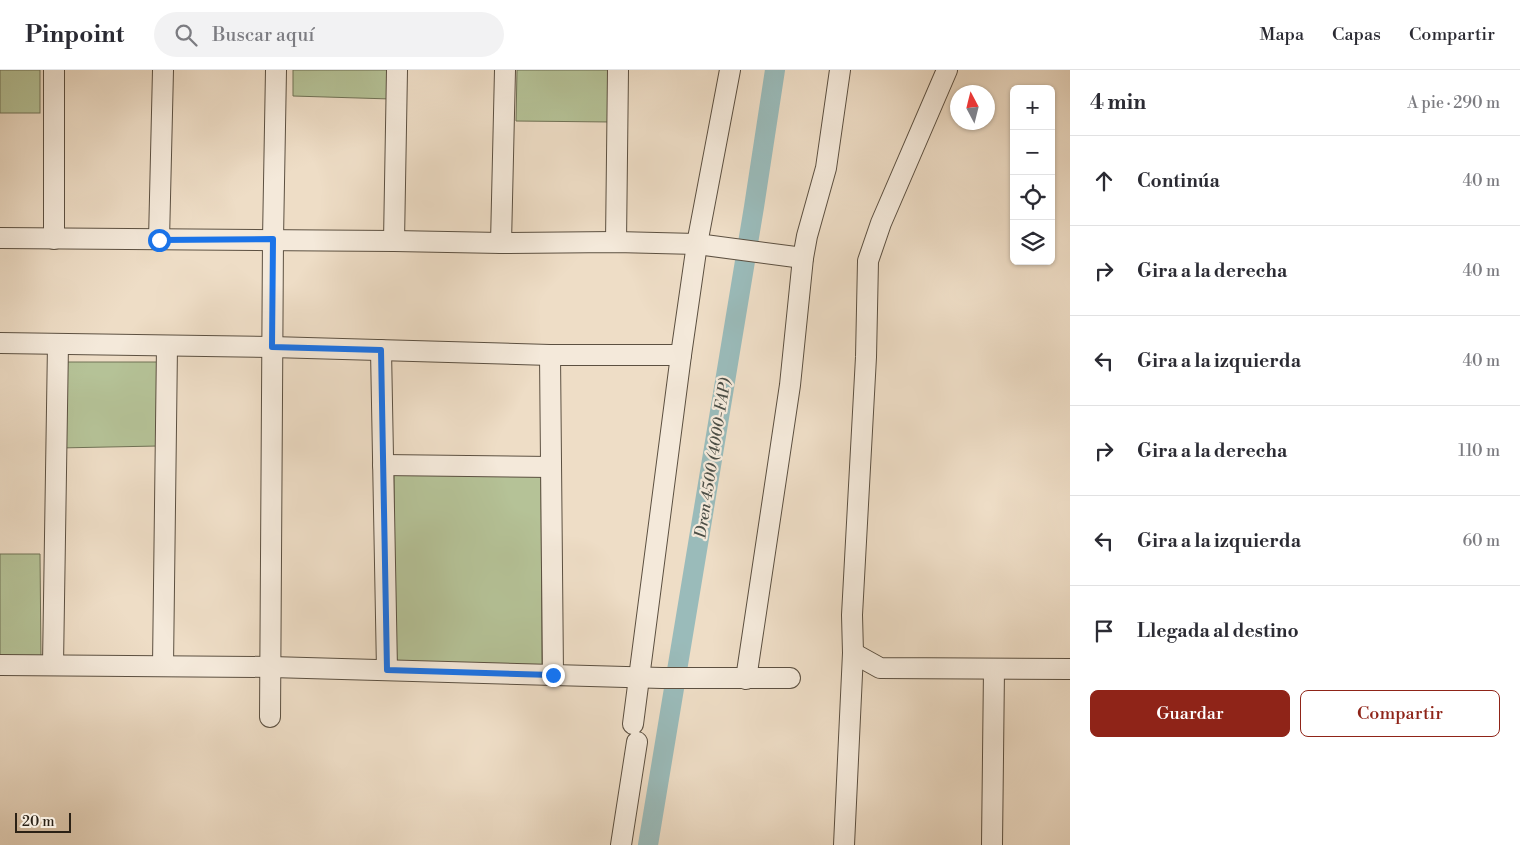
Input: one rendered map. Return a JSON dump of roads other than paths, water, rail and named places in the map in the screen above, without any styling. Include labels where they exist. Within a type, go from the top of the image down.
[{"type":"street","points":[[54,70],[54,239]]},
{"type":"street","points":[[159,240],[163,70]]},
{"type":"street","points":[[270,717],[276,70]]},
{"type":"street","points":[[394,241],[397,70]]},
{"type":"street","points":[[501,243],[505,70]]},
{"type":"street","points":[[616,242],[618,70]]},
{"type":"street","points":[[621,845],[635,733],[639,678],[681,355],[697,244],[730,70]]},
{"type":"street","points":[[746,679],[790,385],[803,258],[807,236],[826,168],[840,70]]},
{"type":"street","points":[[844,845],[853,653],[852,615],[866,358],[868,261],[881,223],[947,70]]},
{"type":"street","points":[[0,238],[697,244],[803,258]]},
{"type":"street","points":[[0,343],[272,347],[550,355],[681,355]]},
{"type":"street","points":[[53,665],[58,344]]},
{"type":"street","points":[[163,666],[167,346]]},
{"type":"street","points":[[381,350],[387,670]]},
{"type":"street","points":[[550,355],[553,675]]},
{"type":"street","points":[[383,465],[551,467]]},
{"type":"street","points":[[853,653],[880,668],[1070,669]]},
{"type":"street","points":[[0,665],[270,667],[639,678],[790,678]]},
{"type":"street","points":[[992,845],[994,669]]},
{"type":"waterway","name":"Dren 4500 (4000-FAP)","points":[[648,845],[775,70]]}]
